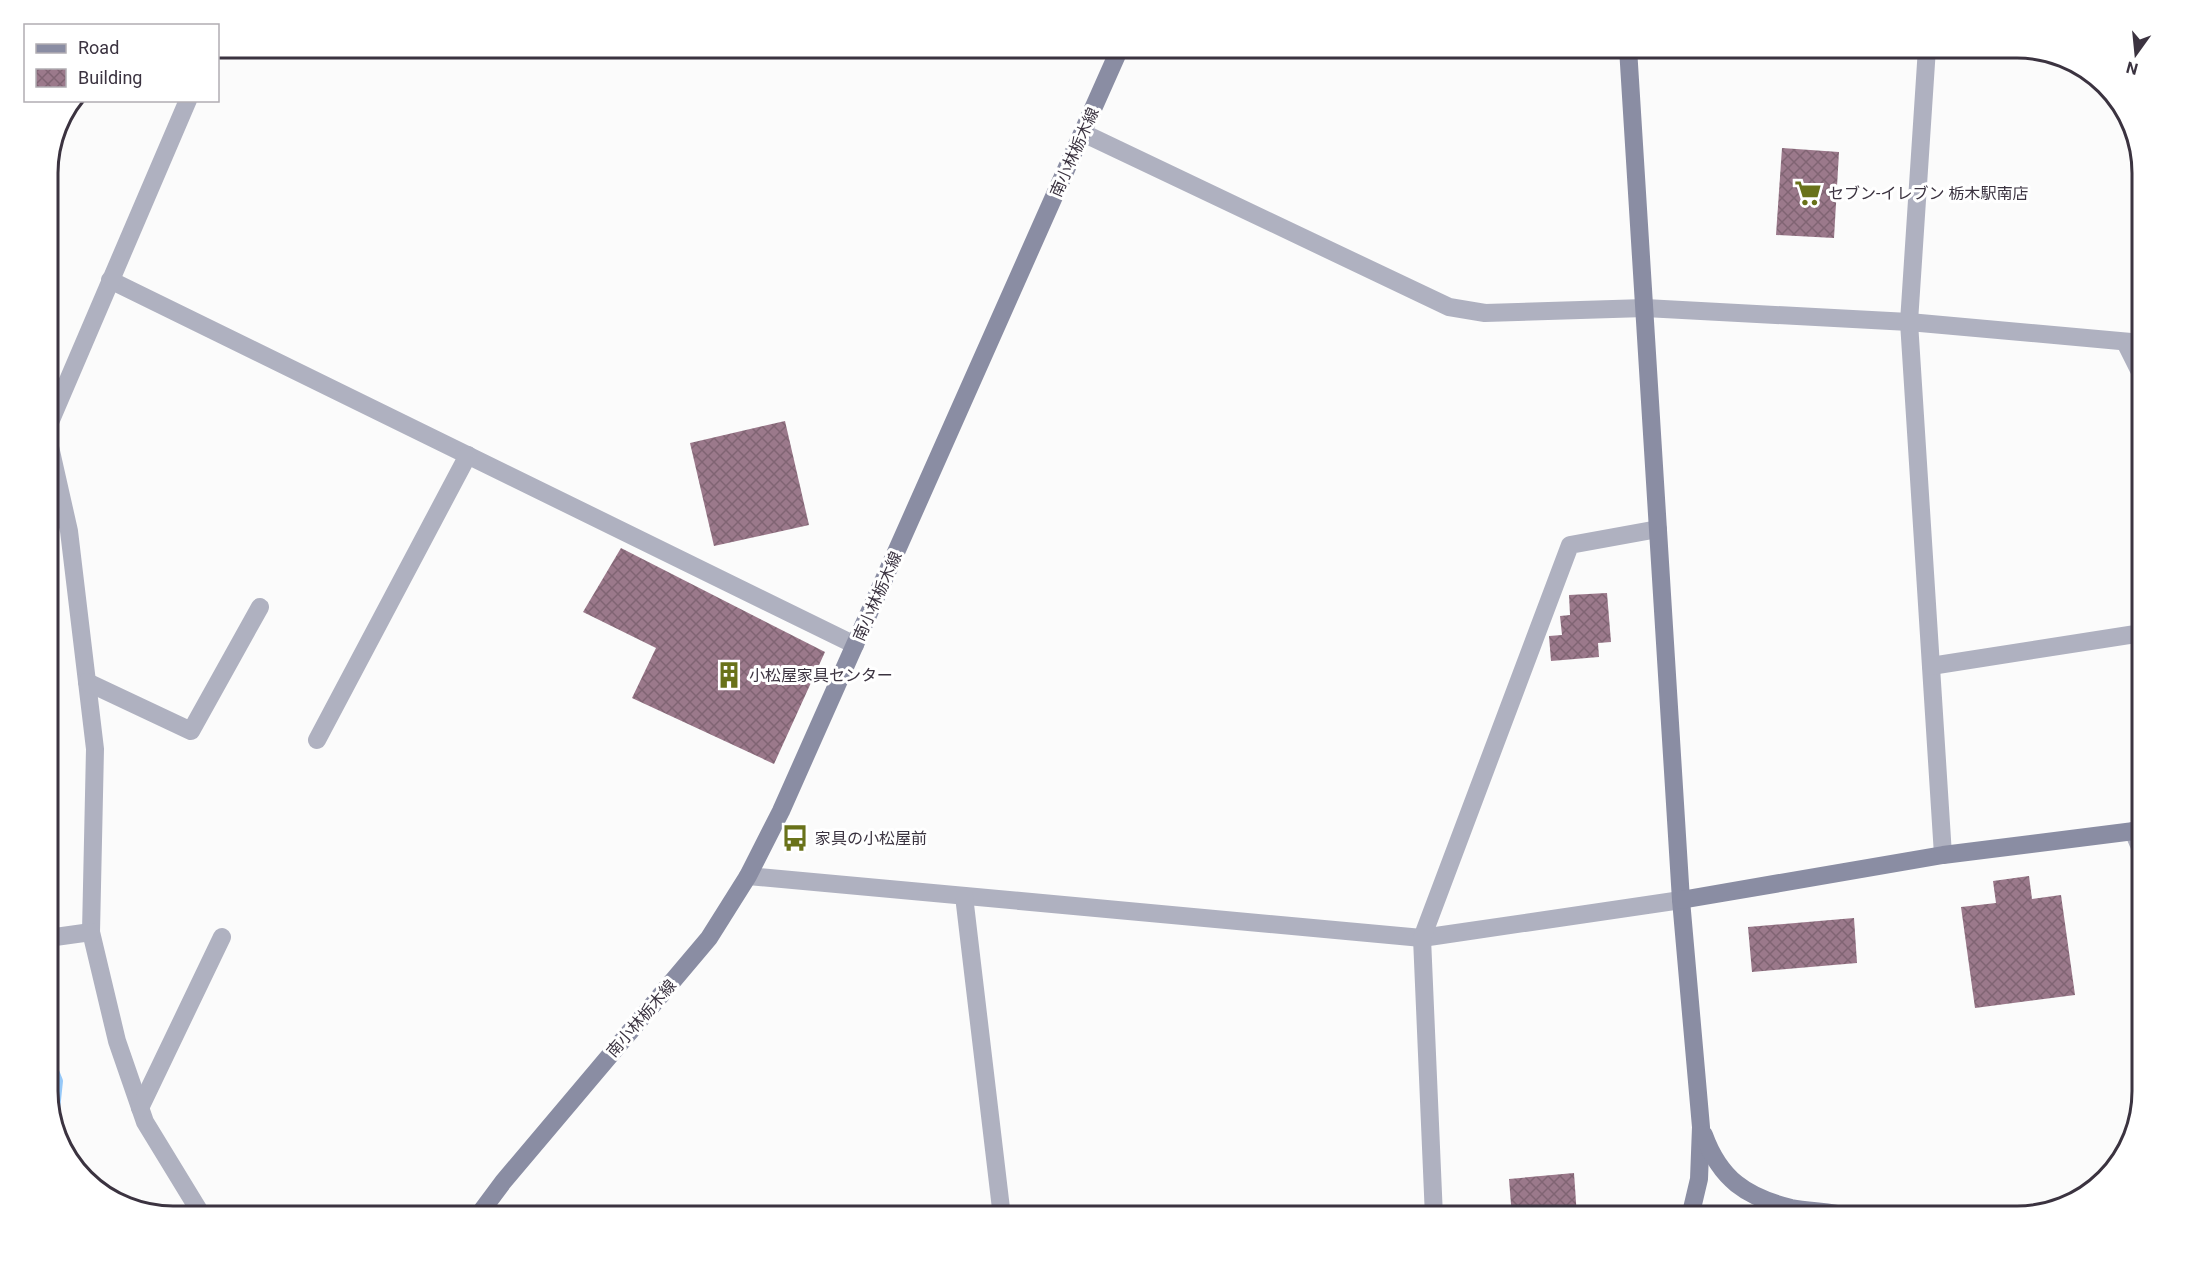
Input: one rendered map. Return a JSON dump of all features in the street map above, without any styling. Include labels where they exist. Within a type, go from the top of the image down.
[{"type":"street","name":"南小林栃木線","points":[[485,1206],[709,938],[748,876],[781,811],[1115,58]]},
{"type":"street","points":[[1629,58],[1681,900],[1701,1127],[1699,1179],[1693,1206]]},
{"type":"street","points":[[1926,58],[1909,322],[1943,855]]},
{"type":"street","points":[[59,401],[187,102]]},
{"type":"street","points":[[1083,133],[1449,307],[1485,313],[1645,308],[1909,322],[2131,343]]},
{"type":"street","points":[[110,280],[855,645]]},
{"type":"street","points":[[317,740],[468,455]]},
{"type":"street","points":[[59,487],[69,531],[95,749],[91,932],[117,1041],[145,1122],[196,1206]]},
{"type":"street","points":[[1434,1206],[1422,938],[1570,545],[1658,529]]},
{"type":"street","points":[[87,682],[191,731],[260,607]]},
{"type":"street","points":[[1931,666],[2132,635]]},
{"type":"street","points":[[748,876],[1422,938],[1681,900],[1943,855],[2132,832]]},
{"type":"street","points":[[964,896],[1001,1206]]},
{"type":"street","points":[[59,936],[91,932]]},
{"type":"street","points":[[140,1108],[222,937]]},
{"type":"street","points":[[1701,1127],[1710,1152],[1730,1180],[1750,1195],[1777,1206]]},
{"type":"building","name":"セブン-イレブン 栃木駅南店","points":[[1782,148],[1839,152],[1834,238],[1776,235]]},
{"type":"building","points":[[785,421],[809,525],[714,546],[690,443]]},
{"type":"building","name":"小松屋家具センター","points":[[621,548],[825,652],[774,764],[632,698],[656,648],[583,612]]},
{"type":"building","points":[[1607,593],[1611,642],[1598,643],[1599,657],[1551,661],[1549,636],[1562,635],[1560,616],[1570,615],[1569,595]]},
{"type":"building","points":[[2029,876],[2032,899],[2061,895],[2075,995],[1975,1008],[1961,907],[1996,903],[1993,881]]},
{"type":"building","points":[[1854,918],[1857,963],[1752,972],[1748,927]]},
{"type":"building","points":[[1574,1173],[1576,1206],[1511,1206],[1509,1179]]},
{"type":"place","name":"セブン-イレブン 栃木駅南店","points":[[1808,193]]},
{"type":"place","name":"小松屋家具センター","points":[[729,675]]},
{"type":"place","name":"家具の小松屋前","points":[[795,838]]}]
